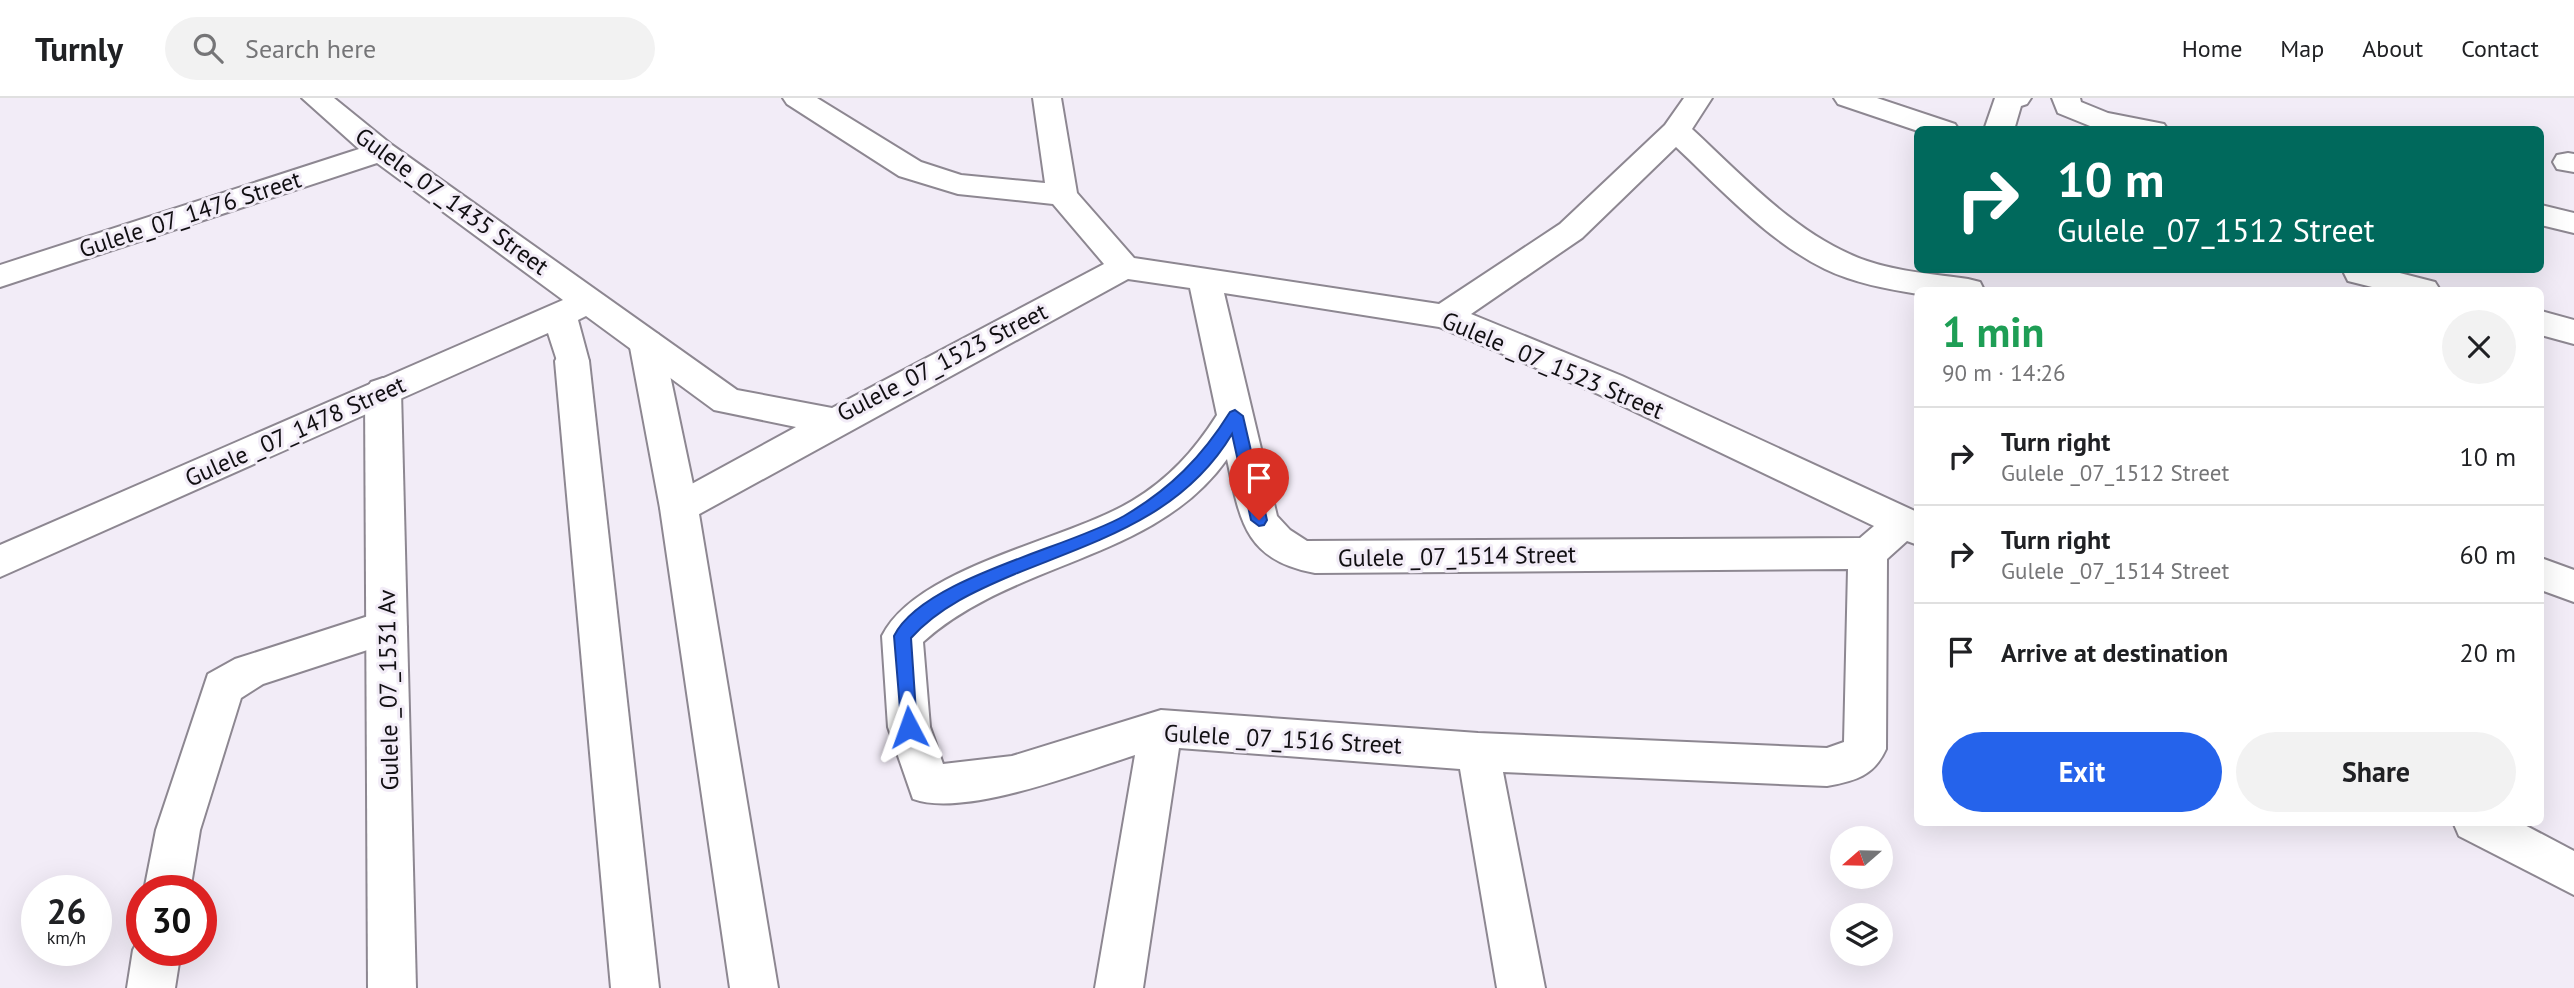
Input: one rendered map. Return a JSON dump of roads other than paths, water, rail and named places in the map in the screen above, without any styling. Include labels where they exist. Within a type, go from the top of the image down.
[{"type":"main road","name":"Gulele_07_1435 Street","points":[[316,98],[575,307],[646,342]]},
{"type":"main road","points":[[797,98],[910,169],[958,184],[1062,195]]},
{"type":"main road","points":[[1047,98],[1062,195],[1124,267]]},
{"type":"main road","points":[[1445,316],[1533,254],[1571,231],[1676,131],[1698,98]]},
{"type":"main road","points":[[1848,98],[1933,126]]},
{"type":"main road","points":[[2000,126],[2008,100],[2017,98]]},
{"type":"main road","points":[[2035,98],[2067,103],[2101,121],[2130,126]]},
{"type":"main road","points":[[1676,131],[1730,180],[1824,255],[1864,270],[1952,287]]},
{"type":"main road","name":"Gulele_07_1476 Street","points":[[0,276],[381,152]]},
{"type":"main road","points":[[2544,216],[2574,223]]},
{"type":"main road","name":"Gulele _07_1523 Street","points":[[1124,267],[1445,316],[1610,385],[1911,526]]},
{"type":"main road","name":"Gulele_07_1523 Street","points":[[646,342],[727,401],[836,422],[1124,267]]},
{"type":"main road","points":[[2360,273],[2412,287]]},
{"type":"main road","name":"Gulele _07_1514 Street","points":[[1205,281],[1259,520],[1277,544],[1297,555],[1329,558],[1868,553]]},
{"type":"main road","points":[[575,307],[572,360],[635,988]]},
{"type":"main road","name":"Gulele _07_1478 Street","points":[[0,562],[575,307]]},
{"type":"main road","points":[[2544,324],[2574,332]]},
{"type":"main road","points":[[646,342],[679,508],[754,988]]},
{"type":"main road","name":"Gulele _07_1531 Av","points":[[383,391],[393,988]]},
{"type":"main road","name":"Gulele _07_1516 Street","points":[[1235,416],[1215,450],[1176,491],[1128,522],[970,586],[921,615],[902,636],[909,727],[928,785],[1012,775],[1161,728],[1478,751],[1827,767],[1852,762],[1865,749],[1868,553]]},
{"type":"main road","points":[[679,508],[836,422]]},
{"type":"main road","points":[[1868,553],[1911,526]]},
{"type":"main road","points":[[2544,574],[2574,586]]},
{"type":"main road","points":[[170,875],[178,830],[223,687],[250,671],[387,627]]},
{"type":"main road","points":[[1119,988],[1161,728]]},
{"type":"main road","points":[[1478,751],[1521,988]]},
{"type":"main road","points":[[2483,826],[2574,874]]},
{"type":"main road","points":[[151,988],[154,966]]}]
